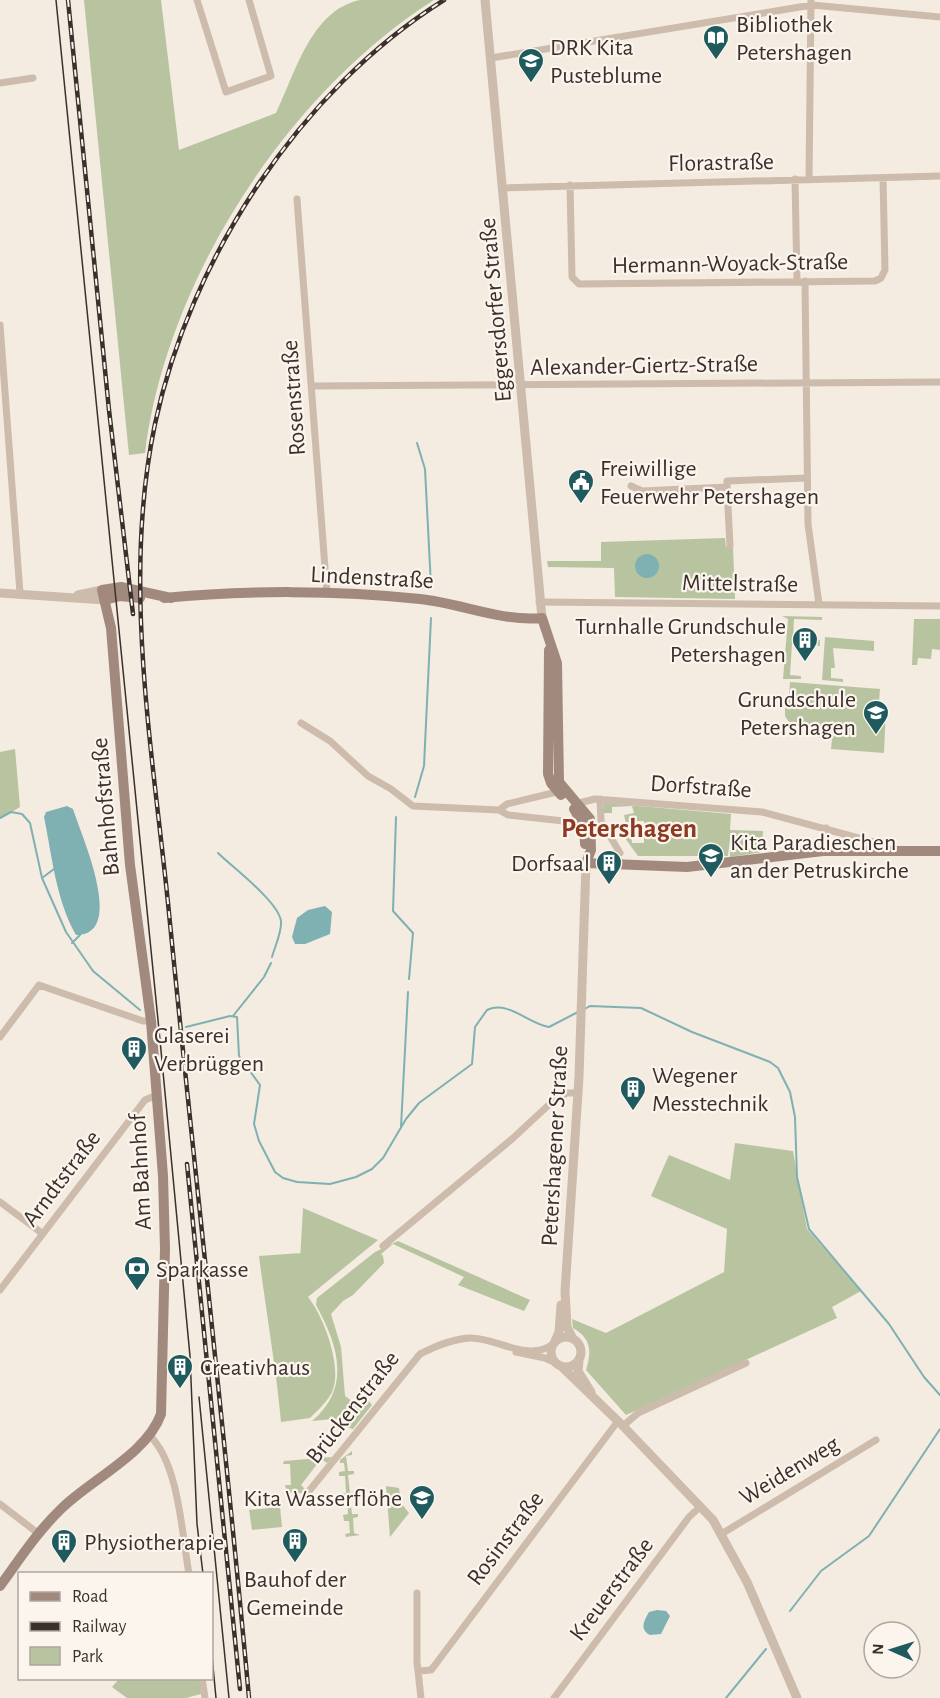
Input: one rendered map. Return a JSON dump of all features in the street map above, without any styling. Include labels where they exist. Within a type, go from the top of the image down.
[{"type":"main road","name":"Lindenstraße","points":[[104,595],[121,587],[171,598],[243,593],[327,594],[421,599],[516,617],[542,618]]},
{"type":"main road","name":"Bahnhofstraße","points":[[104,595],[111,628],[136,922],[151,1021]]},
{"type":"main road","points":[[542,618],[557,663],[557,771],[561,791],[591,824],[591,850],[586,863],[706,866],[823,851],[908,849],[940,845]]},
{"type":"main road","points":[[908,849],[940,851]]},
{"type":"main road","name":"Am Bahnhof","points":[[150,1436],[161,1414],[165,1246],[151,1021]]},
{"type":"main road","points":[[0,1586],[39,1533],[60,1509],[150,1436]]},
{"type":"street","points":[[197,0],[226,92],[270,76],[249,0]]},
{"type":"street","name":"Eggersdorfer Straße","points":[[485,0],[542,618]]},
{"type":"street","points":[[490,58],[811,3],[940,17]]},
{"type":"street","points":[[809,179],[811,3]]},
{"type":"street","points":[[0,83],[33,78]]},
{"type":"street","name":"Florastraße","points":[[503,188],[940,176]]},
{"type":"street","name":"Hermann-Woyack-Straße","points":[[570,185],[572,277],[579,284],[875,281],[884,275],[883,178]]},
{"type":"street","points":[[795,179],[797,281]]},
{"type":"street","name":"Rosenstraße","points":[[297,199],[327,594]]},
{"type":"street","points":[[805,281],[807,478],[811,556],[819,604]]},
{"type":"street","points":[[0,325],[20,593]]},
{"type":"street","name":"Alexander-Giertz-Straße","points":[[312,386],[940,382]]},
{"type":"street","points":[[730,546],[727,481],[807,478]]},
{"type":"street","points":[[631,486],[642,491],[727,487]]},
{"type":"street","points":[[0,592],[69,596],[104,595]]},
{"type":"street","name":"Mittelstraße","points":[[539,602],[940,606]]},
{"type":"street","points":[[301,723],[330,741],[368,776],[391,789],[412,807],[499,810],[508,815],[573,822]]},
{"type":"street","points":[[499,810],[507,804],[561,791]]},
{"type":"street","points":[[600,799],[601,821],[620,853]]},
{"type":"street","name":"Dorfstraße","points":[[577,808],[588,800],[600,799],[762,812],[877,843],[878,850]]},
{"type":"street","points":[[823,851],[826,828]]},
{"type":"street","name":"Petershagener Straße","points":[[586,863],[581,1018],[565,1291],[567,1327],[581,1348],[578,1371],[591,1394]]},
{"type":"street","points":[[0,1037],[39,985],[143,1021],[151,1021]]},
{"type":"street","points":[[383,1246],[512,1139],[553,1101],[568,1093],[577,1093]]},
{"type":"street","name":"Arndtstraße","points":[[0,1290],[145,1100],[157,1095]]},
{"type":"street","points":[[0,1202],[43,1234]]},
{"type":"street","name":"Petershagener Straße","points":[[565,1291],[551,1354],[559,1365],[621,1423],[701,1506],[723,1533],[747,1582],[797,1698]]},
{"type":"street","points":[[554,1342],[564,1336],[572,1337]]},
{"type":"street","name":"Brückenstraße","points":[[305,1496],[420,1354],[445,1343],[468,1338],[488,1340],[526,1356],[545,1358],[559,1365]]},
{"type":"street","name":"Brückenstraße","points":[[503,1346],[537,1350],[554,1342]]},
{"type":"street","points":[[559,1365],[572,1366],[579,1361]]},
{"type":"street","name":"Rosinstraße","points":[[420,1671],[431,1670],[621,1423],[746,1363]]},
{"type":"street","points":[[150,1436],[160,1448],[172,1482],[189,1572]]},
{"type":"street","name":"Weidenweg","points":[[723,1533],[876,1440]]},
{"type":"street","points":[[0,1504],[39,1533]]},
{"type":"street","name":"Kreuerstraße","points":[[554,1698],[689,1517],[701,1506]]},
{"type":"street","points":[[417,1593],[421,1698]]},
{"type":"street","points":[[202,1680],[205,1698]]},
{"type":"green space","points":[[84,0],[161,0],[179,150],[276,113],[298,63],[317,30],[329,16],[343,6],[360,0],[434,0],[380,39],[330,86],[283,139],[242,197],[207,259],[178,323],[157,388],[145,453],[129,455]]},
{"type":"green space","points":[[725,538],[726,547],[733,547],[735,599],[615,597],[614,568],[548,567],[547,561],[601,561],[601,542]]},
{"type":"green space","points":[[782,616],[822,617],[822,620],[794,619],[793,638],[820,640],[820,646],[792,644],[790,675],[801,676],[801,679],[783,679],[788,619]]},
{"type":"green space","points":[[914,619],[940,619],[940,650],[932,649],[931,659],[918,658],[917,665],[912,665]]},
{"type":"green space","points":[[825,637],[874,641],[874,651],[833,648],[835,668],[831,668],[831,678],[843,679],[843,682],[822,680]]},
{"type":"green space","points":[[790,682],[880,689],[879,702],[886,706],[884,753],[831,749],[832,739],[820,738],[805,722],[789,722],[785,716],[785,701],[789,698]]},
{"type":"green space","points":[[15,749],[20,807],[0,819],[0,752]]},
{"type":"green space","points":[[604,803],[731,814],[730,830],[763,831],[762,852],[730,857],[730,839],[728,856],[638,856],[625,838],[631,833],[632,843],[644,843],[644,821],[631,821],[631,829],[627,829],[624,815],[634,813],[632,806],[612,807],[612,813],[604,813]]},
{"type":"green space","points":[[735,1143],[793,1151],[807,1229],[861,1291],[832,1307],[837,1318],[626,1415],[586,1370],[589,1357],[587,1341],[573,1328],[572,1319],[606,1333],[724,1272],[727,1229],[651,1196],[669,1155],[730,1180]]},
{"type":"green space","points":[[303,1208],[378,1240],[308,1297],[326,1330],[333,1357],[335,1382],[328,1399],[310,1418],[281,1422],[259,1256],[300,1253]]},
{"type":"green space","points":[[398,1241],[530,1300],[524,1311],[458,1285],[464,1277],[393,1244],[381,1254],[384,1263],[331,1314],[341,1347],[345,1396],[360,1407],[368,1400],[372,1405],[353,1429],[336,1425],[333,1419],[312,1421],[325,1408],[333,1394],[337,1380],[335,1350],[316,1305],[317,1298],[375,1252]]},
{"type":"green space","points":[[352,1451],[352,1455],[346,1456],[348,1471],[354,1471],[354,1474],[348,1475],[350,1493],[356,1492],[356,1496],[350,1497],[352,1514],[358,1514],[358,1517],[353,1518],[354,1533],[360,1535],[346,1537],[345,1534],[350,1533],[349,1521],[344,1521],[343,1515],[348,1514],[347,1497],[341,1497],[341,1494],[346,1493],[345,1476],[339,1476],[339,1472],[345,1471],[344,1463],[340,1463],[340,1460]]},
{"type":"green space","points":[[332,1457],[327,1463],[321,1459],[301,1485],[306,1490],[296,1494],[286,1489],[285,1485],[291,1485],[290,1464],[283,1464],[284,1461]]},
{"type":"green space","points":[[386,1486],[399,1488],[401,1503],[409,1513],[390,1537]]},
{"type":"green space","points":[[280,1507],[282,1527],[252,1530],[249,1510]]},
{"type":"green space","points":[[118,1680],[200,1680],[201,1694],[186,1698],[127,1698],[112,1687]]},
{"type":"water","points":[[647,554],[655,558],[659,566],[655,574],[647,578],[639,574],[635,566],[639,558]]},
{"type":"water","points":[[67,806],[73,809],[91,860],[100,902],[98,919],[91,931],[76,935],[59,893],[44,817],[46,812]]},
{"type":"water","points":[[325,906],[332,912],[330,934],[305,944],[295,944],[292,937],[297,918],[308,910]]},
{"type":"water","points":[[666,1611],[670,1616],[661,1634],[650,1635],[644,1630],[644,1622],[649,1612]]},
{"type":"waterway","points":[[417,443],[425,469],[431,586]]},
{"type":"waterway","points":[[415,797],[424,766],[431,618]]},
{"type":"waterway","points":[[0,818],[11,812],[22,814],[30,823],[42,878],[66,932],[93,971],[140,1010]]},
{"type":"waterway","points":[[396,817],[393,911],[413,933],[409,979]]},
{"type":"waterway","points":[[218,853],[254,885],[278,913],[281,921],[280,930],[272,957]]},
{"type":"waterway","points":[[42,878],[54,869]]},
{"type":"waterway","points":[[72,943],[80,935]]},
{"type":"waterway","points":[[233,1016],[264,977],[271,963]]},
{"type":"waterway","points":[[401,1127],[408,992]]},
{"type":"waterway","points":[[583,1010],[590,1006],[641,1008],[692,1032],[770,1062],[778,1068],[790,1092],[795,1117],[797,1177],[809,1229],[889,1324],[924,1377],[940,1395]]},
{"type":"waterway","points":[[186,1027],[230,1016],[237,1017],[239,1056],[260,1085],[254,1124],[259,1141],[275,1172],[283,1178],[297,1182],[330,1184],[356,1177],[372,1169],[383,1158],[406,1119],[419,1103],[472,1064],[475,1027],[487,1010],[495,1008],[511,1010],[549,1027],[578,1012]]},
{"type":"waterway","points":[[790,1611],[821,1571],[869,1536],[940,1429]]},
{"type":"waterway","points":[[726,1698],[766,1649]]},
{"type":"tram line","points":[[56,0],[190,1356],[197,1524],[203,1572]]},
{"type":"tram line","points":[[199,1397],[229,1698]]},
{"type":"tram line","points":[[213,1666],[216,1698]]},
{"type":"railway","points":[[68,0],[109,410],[133,614]]},
{"type":"railway","points":[[249,1698],[220,1400],[148,724],[140,603],[145,483],[155,424],[172,362],[195,301],[224,241],[259,184],[299,130],[343,81],[392,37],[444,0]]},
{"type":"railway","points":[[187,1164],[240,1689]]},
{"type":"place","name":"Bibliothek Petershagen","points":[[716,61]]},
{"type":"place","name":"DRK Kita Pusteblume","points":[[531,84]]},
{"type":"place","name":"Freiwillige Feuerwehr Petershagen","points":[[581,505]]},
{"type":"place","name":"Turnhalle Grundschule Petershagen","points":[[805,663]]},
{"type":"place","name":"Grundschule Petershagen","points":[[876,736]]},
{"type":"place","name":"Kita Paradieschen an der Petruskirche","points":[[711,879]]},
{"type":"place","name":"Dorfsaal","points":[[609,886]]},
{"type":"place","name":"Glaserei Verbrüggen","points":[[134,1072]]},
{"type":"place","name":"Wegener Messtechnik","points":[[633,1112]]},
{"type":"place","name":"Sparkasse","points":[[137,1292]]},
{"type":"place","name":"Creativhaus","points":[[180,1390]]},
{"type":"place","name":"Kita Wasserflöhe","points":[[422,1521]]},
{"type":"place","name":"Bauhof der Gemeinde","points":[[295,1564]]},
{"type":"place","name":"Physiotherapie","points":[[64,1565]]},
{"type":"district","name":"Petershagen","points":[[629,828]]}]
